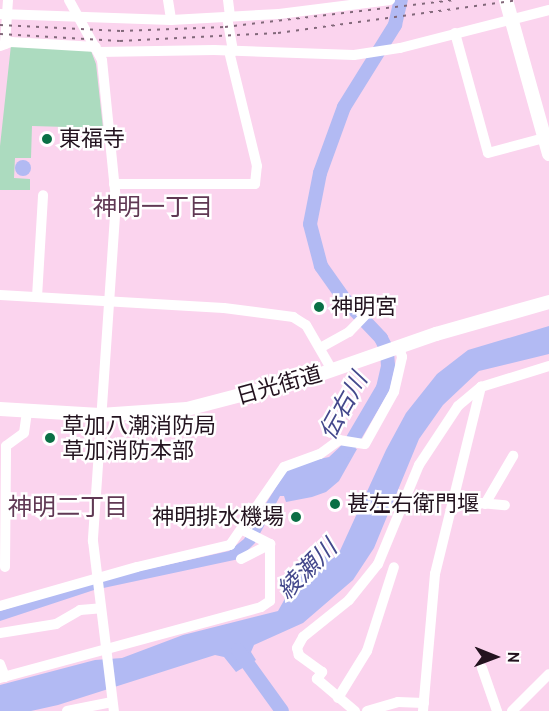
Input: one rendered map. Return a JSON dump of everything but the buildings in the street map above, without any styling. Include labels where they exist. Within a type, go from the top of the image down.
[{"type":"main road","points":[[506,0],[549,154]]},
{"type":"main road","name":"日光街道","points":[[0,409],[100,415],[187,409],[332,370],[549,302]]},
{"type":"street","points":[[8,0],[4,14],[2,45],[97,49],[368,53],[391,50],[549,10]]},
{"type":"street","points":[[67,711],[113,702],[93,541],[100,415],[116,231],[114,184],[97,49],[69,0]]},
{"type":"street","points":[[168,0],[171,20]]},
{"type":"street","points":[[114,184],[255,184],[257,166],[231,51],[228,0]]},
{"type":"street","points":[[4,14],[80,19],[171,20],[228,17],[390,0]]},
{"type":"street","points":[[455,33],[488,153],[544,138]]},
{"type":"street","points":[[38,297],[43,195]]},
{"type":"street","points":[[0,295],[109,301],[292,316],[306,325],[332,370]]},
{"type":"street","points":[[320,348],[356,324],[368,312]]},
{"type":"street","points":[[0,606],[97,578],[220,549],[238,540],[272,479],[284,467],[320,454],[339,440],[363,443],[394,392],[402,357],[397,348]]},
{"type":"street","points":[[355,711],[317,679],[322,672],[299,655],[297,648],[303,637],[339,610],[363,585],[383,556],[405,494],[428,449],[458,406],[479,388],[549,366]]},
{"type":"street","points":[[367,711],[398,702],[423,707],[435,573],[479,388]]},
{"type":"street","points":[[5,567],[6,446],[24,433],[27,411]]},
{"type":"street","points":[[485,504],[513,456]]},
{"type":"street","points":[[454,495],[485,504],[505,505]]},
{"type":"street","points":[[244,531],[265,541]]},
{"type":"street","points":[[241,559],[265,541]]},
{"type":"street","points":[[0,664],[2,677],[106,652],[261,607],[270,601],[265,541]]},
{"type":"street","points":[[338,698],[367,651],[394,567]]},
{"type":"street","points":[[0,633],[56,624],[80,610],[101,608]]},
{"type":"street","points":[[482,668],[497,711]]},
{"type":"street","points":[[512,711],[547,680]]},
{"type":"green space","points":[[11,45],[91,51],[96,64],[103,128],[32,126],[31,158],[15,158],[14,178],[30,179],[30,190],[0,190],[0,146]]},
{"type":"water","points":[[23,160],[31,168],[23,176],[15,168]]},
{"type":"water","name":"綾瀬川","points":[[549,326],[549,354],[479,371],[443,405],[419,439],[374,548],[353,580],[303,623],[254,645],[251,652],[256,660],[236,672],[224,657],[215,655],[58,705],[31,711],[0,711],[0,685],[95,660],[122,658],[183,635],[278,611],[301,570],[321,561],[321,557],[327,556],[330,560],[338,555],[386,450],[406,413],[437,374],[468,350]]},
{"type":"water","points":[[343,444],[357,449],[339,481],[326,492],[312,497],[286,502],[284,496],[280,496],[255,543],[239,559],[94,590],[0,621],[0,611],[103,579],[229,551],[244,539],[286,471],[300,463],[329,457]]},
{"type":"waterway","name":"伝右川","points":[[346,451],[383,388],[388,366],[387,350],[381,338],[345,300],[321,266],[310,224],[320,173],[344,107],[395,25],[401,0]]},
{"type":"waterway","points":[[238,650],[282,711]]},
{"type":"railway","points":[[0,25],[121,31],[225,27],[456,0]]},
{"type":"railway","points":[[0,34],[120,41],[278,33],[519,0]]},
{"type":"place","name":"東福寺","points":[[47,139]]},
{"type":"place","name":"神明宮","points":[[319,307]]},
{"type":"place","name":"草加八潮消防局 草加消防本部","points":[[50,438]]},
{"type":"place","name":"甚左右衛門堰","points":[[335,504]]},
{"type":"place","name":"神明排水機場","points":[[296,517]]},
{"type":"district","name":"神明一丁目","points":[[153,207]]},
{"type":"district","name":"神明二丁目","points":[[68,507]]}]
